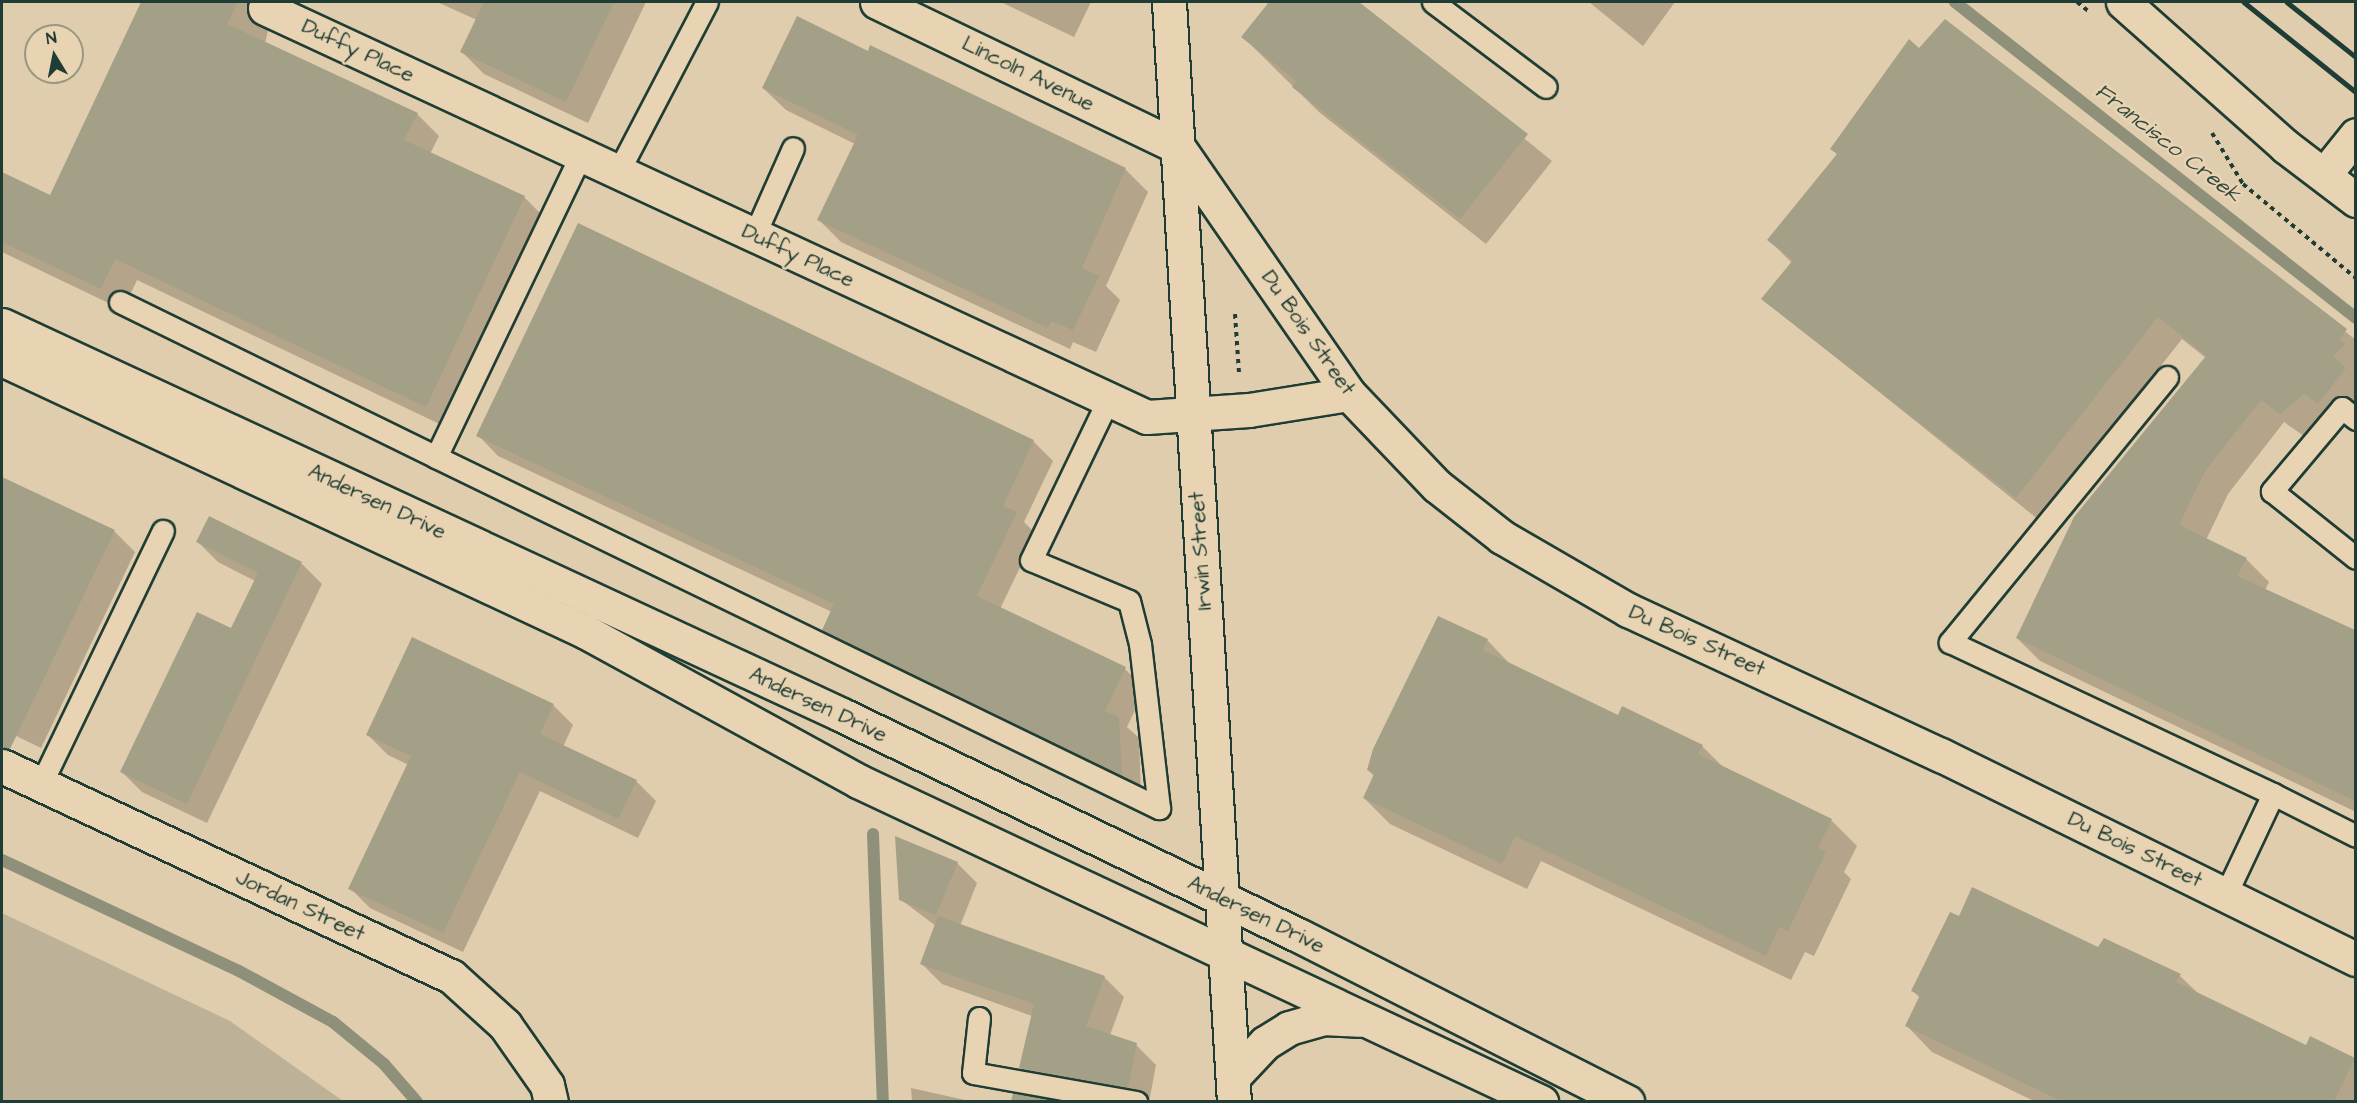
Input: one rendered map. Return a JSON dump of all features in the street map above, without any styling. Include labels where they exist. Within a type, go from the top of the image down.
[{"type":"street","name":"Lincoln Avenue","points":[[877,2],[1178,147]]},
{"type":"street","name":"Irwin Street","points":[[1169,2],[1192,415],[1228,954],[1233,1089]]},
{"type":"street","points":[[2123,2],[2355,200]]},
{"type":"street","name":"Duffy Place","points":[[265,8],[1147,417],[1192,415],[1349,394]]},
{"type":"street","points":[[2324,175],[2355,135]]},
{"type":"street","name":"Du Bois Street","points":[[1178,147],[1349,394],[1437,486],[1502,537],[1618,604],[2226,894],[2355,960]]},
{"type":"street","name":"Andersen Drive","points":[[2,325],[842,715],[1224,900],[1627,1101]]},
{"type":"street","name":"Andersen Drive","points":[[2,359],[585,632],[858,782],[1541,1101]]},
{"type":"street","name":"Jordan Street","points":[[2,766],[451,976],[504,1025],[547,1085],[551,1101]]},
{"type":"street","points":[[1233,1089],[1265,1043],[1289,1028],[1323,1018],[1367,1020]]},
{"type":"lane","points":[[618,172],[707,2]]},
{"type":"lane","points":[[1435,2],[1546,87]]},
{"type":"lane","points":[[754,236],[793,148]]},
{"type":"lane","points":[[436,457],[581,155]]},
{"type":"lane","points":[[120,302],[1159,808],[1140,644],[1129,601],[1031,560],[1108,400]]},
{"type":"lane","points":[[2167,377],[1950,642],[2273,794],[2355,836]]},
{"type":"lane","points":[[2355,419],[2342,408],[2272,491],[2355,558]]},
{"type":"lane","points":[[41,784],[163,531]]},
{"type":"lane","points":[[2226,894],[2273,794]]},
{"type":"lane","points":[[979,1018],[973,1073],[1136,1101]]},
{"type":"path","points":[[2207,125],[2242,184],[2355,278]]},
{"type":"path","points":[[1235,314],[1240,384]]},
{"type":"shaded area","points":[[2,913],[230,1021],[343,1101],[2,1101]]},
{"type":"building","points":[[141,2],[238,2],[227,24],[418,113],[404,140],[525,196],[426,407],[115,259],[101,289],[2,242],[2,172],[50,195]]},
{"type":"building","points":[[484,2],[614,2],[566,102],[460,52]]},
{"type":"building","points":[[1269,2],[1359,2],[1528,134],[1460,219],[1292,87],[1296,81],[1241,37]]},
{"type":"building","points":[[797,16],[868,51],[870,45],[1126,168],[1082,268],[1099,276],[1073,330],[1051,321],[1048,328],[817,220],[858,135],[762,88]]},
{"type":"building","points":[[1945,19],[2347,329],[2340,339],[2345,344],[2333,356],[2346,368],[2318,404],[2304,394],[2280,414],[2261,400],[2205,471],[2179,525],[2247,558],[2237,576],[2355,630],[2355,801],[2016,638],[2074,517],[2206,356],[2158,317],[2016,498],[1761,299],[1793,260],[1767,240],[1837,154],[1830,149],[1909,39],[1919,48]]},
{"type":"building","points":[[578,223],[1034,440],[1003,506],[1017,512],[977,596],[1126,667],[1105,711],[1119,717],[1122,776],[822,630],[834,604],[476,436]]},
{"type":"building","points":[[2,477],[115,530],[10,749],[2,747]]},
{"type":"building","points":[[209,516],[302,562],[187,804],[120,772],[197,612],[231,628],[258,573],[196,542]]},
{"type":"building","points":[[1438,616],[1488,639],[1483,650],[1618,715],[1622,706],[1703,745],[1698,754],[1832,819],[1818,848],[1826,852],[1788,931],[1779,927],[1766,956],[1515,836],[1502,864],[1363,798],[1374,774],[1367,770],[1373,749]]},
{"type":"building","points":[[412,637],[554,704],[540,734],[637,780],[618,819],[520,772],[443,933],[348,889],[411,756],[366,735]]},
{"type":"building","points":[[895,836],[958,862],[936,915],[899,900]]},
{"type":"building","points":[[1972,887],[2098,947],[2104,938],[2181,974],[2176,982],[2306,1045],[2310,1036],[2355,1058],[2334,1101],[2061,1101],[1905,1026],[1920,995],[1911,991],[1950,912],[1959,916]]},
{"type":"building","points":[[938,916],[1105,976],[1086,1026],[1137,1043],[1128,1088],[1019,1068],[1034,1004],[920,964]]},
{"type":"building","points":[[1013,1093],[1060,1101],[1011,1101]]},
{"type":"waterway","name":"Francisco Creek","points":[[1955,2],[2356,318]]},
{"type":"waterway","points":[[873,834],[883,1102]]},
{"type":"waterway","points":[[2,860],[239,971],[333,1022],[384,1064],[417,1102]]},
{"type":"railway","points":[[2244,2],[2356,92]]},
{"type":"railway","points":[[2287,2],[2356,57]]}]
